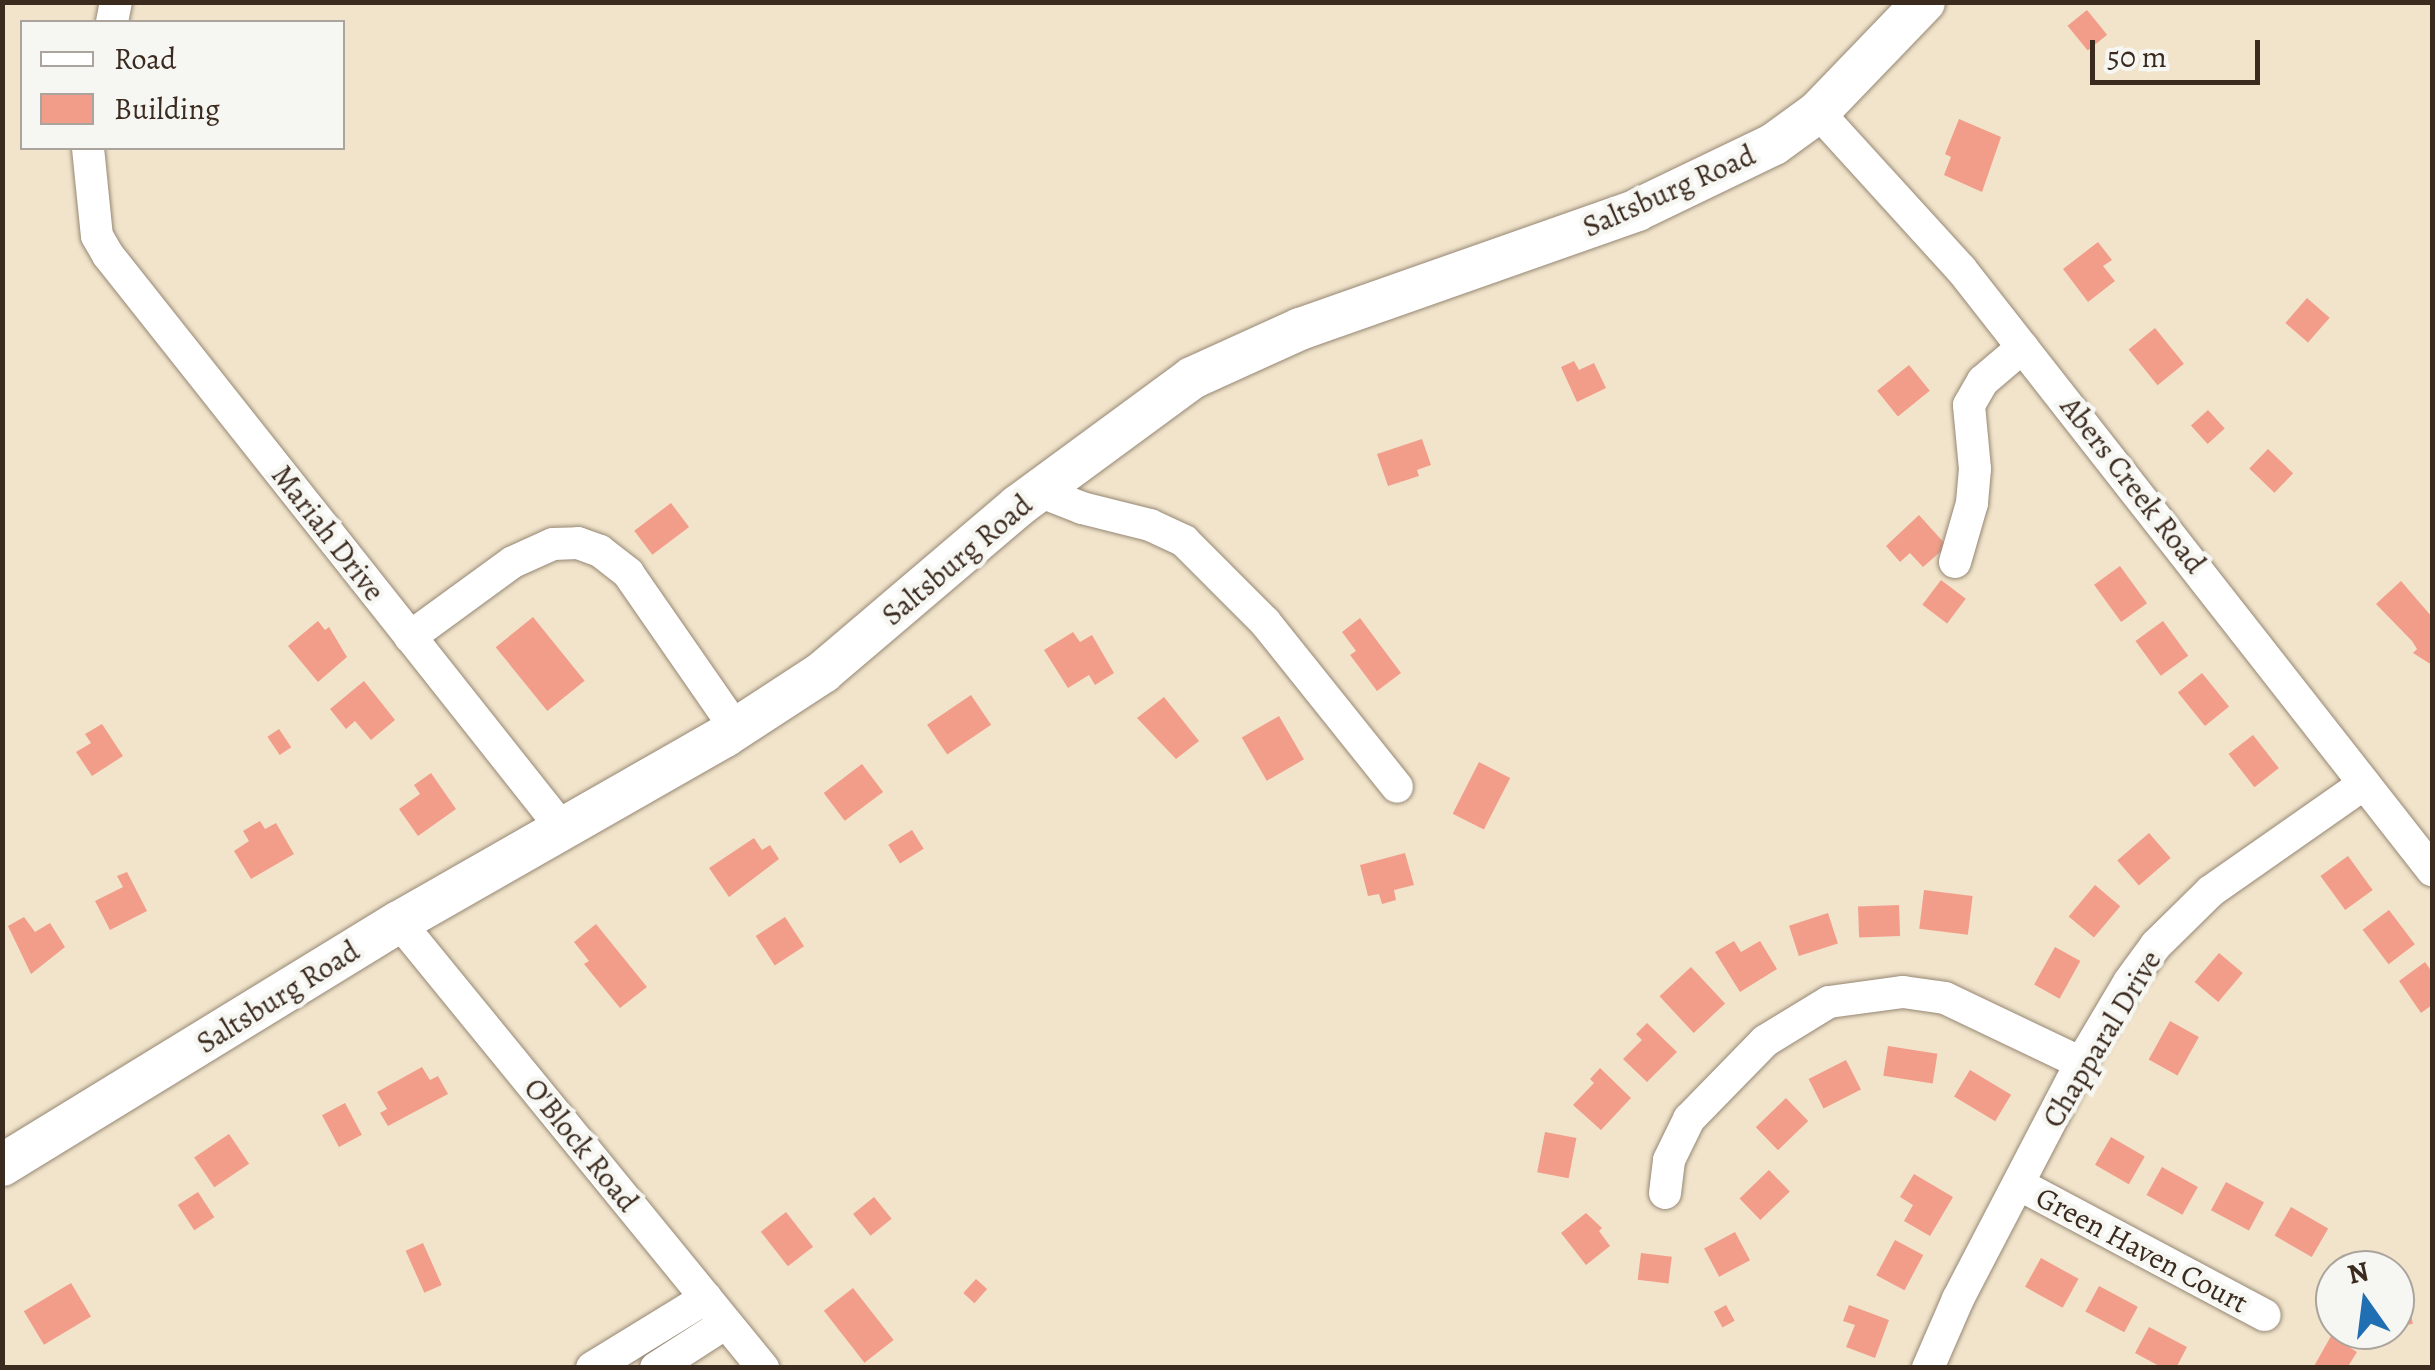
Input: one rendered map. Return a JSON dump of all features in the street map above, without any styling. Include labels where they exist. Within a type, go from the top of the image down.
[{"type":"main road","name":"Saltsburg Road","points":[[2,1165],[399,922],[736,729],[823,672],[1038,491],[1192,378],[1300,329],[1637,210],[1774,144],[1818,112],[1910,6]]},
{"type":"street","name":"Abers Creek Road","points":[[1818,112],[1961,269],[2432,870]]},
{"type":"street","name":"Mariah Drive","points":[[88,150],[98,236],[108,255],[562,828]]},
{"type":"street","points":[[1955,562],[1972,502],[1976,470],[1969,405],[1982,380],[2023,346]]},
{"type":"street","points":[[1038,491],[1150,525],[1184,541],[1265,622],[1396,787]]},
{"type":"street","points":[[410,637],[513,562],[553,544],[578,542],[600,552],[628,573],[736,729]]},
{"type":"street","name":"Chapparal Drive","points":[[1928,1368],[1958,1299],[2081,1063],[2128,982],[2180,919],[2211,891],[2364,784]]},
{"type":"street","name":"O'Block Road","points":[[399,922],[763,1368]]},
{"type":"street","points":[[1665,1193],[1669,1160],[1689,1120],[1765,1041],[1829,1002],[1903,992],[1945,998],[2081,1063]]},
{"type":"street","name":"Green Haven Court","points":[[2020,1185],[2264,1314]]},
{"type":"street","points":[[592,1368],[716,1311]]},
{"type":"street","points":[[656,1368],[716,1311]]},
{"type":"building","points":[[2087,10],[2107,35],[2088,51],[2068,26]]},
{"type":"building","points":[[1959,119],[2001,137],[1982,192],[1944,175],[1951,157],[1945,154]]},
{"type":"building","points":[[2098,242],[2112,260],[2103,266],[2115,281],[2088,302],[2063,269]]},
{"type":"building","points":[[2307,298],[2330,318],[2308,343],[2285,323]]},
{"type":"building","points":[[2155,328],[2184,364],[2158,385],[2129,349]]},
{"type":"building","points":[[1574,361],[1579,370],[1594,363],[1606,388],[1577,402],[1561,367]]},
{"type":"building","points":[[1909,365],[1930,391],[1898,416],[1877,391]]},
{"type":"building","points":[[2208,410],[2225,429],[2208,444],[2191,425]]},
{"type":"building","points":[[1422,439],[1431,465],[1417,470],[1419,476],[1388,486],[1377,454]]},
{"type":"building","points":[[2268,449],[2293,473],[2274,493],[2249,468]]},
{"type":"building","points":[[671,503],[689,527],[652,555],[634,531]]},
{"type":"building","points":[[1919,515],[1947,546],[1923,567],[1910,553],[1900,562],[1886,546]]},
{"type":"building","points":[[2120,566],[2147,603],[2121,622],[2094,585]]},
{"type":"building","points":[[1941,580],[1966,599],[1947,623],[1922,605]]},
{"type":"building","points":[[2401,581],[2432,617],[2432,665],[2413,653],[2417,649],[2412,641],[2376,604]]},
{"type":"building","points":[[533,617],[585,681],[547,711],[496,647]]},
{"type":"building","points":[[1360,618],[1401,673],[1377,691],[1350,655],[1356,651],[1342,632]]},
{"type":"building","points":[[318,621],[325,630],[329,627],[347,657],[318,682],[288,646]]},
{"type":"building","points":[[2163,621],[2188,656],[2161,676],[2135,641]]},
{"type":"building","points":[[1073,632],[1080,642],[1092,635],[1114,673],[1095,685],[1089,675],[1068,688],[1044,650]]},
{"type":"building","points":[[2202,673],[2229,706],[2205,726],[2178,693]]},
{"type":"building","points":[[364,681],[395,720],[371,740],[355,721],[346,729],[330,709]]},
{"type":"building","points":[[971,695],[991,725],[947,754],[927,725]]},
{"type":"building","points":[[1164,697],[1199,741],[1176,759],[1137,718]]},
{"type":"building","points":[[1279,716],[1304,759],[1267,781],[1242,738]]},
{"type":"building","points":[[102,724],[123,756],[92,776],[76,752],[91,743],[85,734]]},
{"type":"building","points":[[279,729],[291,747],[280,755],[267,737]]},
{"type":"building","points":[[2253,735],[2279,768],[2254,787],[2229,754]]},
{"type":"building","points":[[1479,762],[1510,778],[1484,830],[1453,814]]},
{"type":"building","points":[[862,764],[883,792],[845,821],[824,793]]},
{"type":"building","points":[[431,773],[456,809],[418,836],[399,809],[420,794],[414,785]]},
{"type":"building","points":[[260,821],[265,829],[276,823],[294,854],[251,879],[234,851],[249,841],[243,831]]},
{"type":"building","points":[[912,830],[924,849],[900,863],[888,845]]},
{"type":"building","points":[[2149,833],[2171,858],[2139,885],[2117,861]]},
{"type":"building","points":[[754,838],[762,850],[770,845],[779,859],[729,897],[709,868]]},
{"type":"building","points":[[1405,853],[1414,885],[1394,890],[1396,900],[1382,904],[1379,894],[1368,896],[1360,865]]},
{"type":"building","points":[[2348,856],[2373,890],[2345,910],[2320,876]]},
{"type":"building","points":[[127,872],[147,911],[110,930],[95,901],[123,887],[117,876]]},
{"type":"building","points":[[2095,885],[2120,906],[2094,938],[2069,916]]},
{"type":"building","points":[[1924,890],[1973,896],[1968,935],[1919,929]]},
{"type":"building","points":[[1899,905],[1900,936],[1859,937],[1858,906]]},
{"type":"building","points":[[2389,910],[2415,944],[2389,964],[2363,930]]},
{"type":"building","points":[[1828,913],[1838,943],[1799,956],[1789,926]]},
{"type":"building","points":[[24,917],[35,932],[50,923],[65,947],[31,974],[8,926]]},
{"type":"building","points":[[785,917],[804,946],[775,965],[756,936]]},
{"type":"building","points":[[596,924],[647,987],[620,1008],[584,964],[589,961],[574,942]]},
{"type":"building","points":[[1734,941],[1741,952],[1760,941],[1777,969],[1740,992],[1715,952]]},
{"type":"building","points":[[2055,947],[2080,961],[2060,999],[2034,985]]},
{"type":"building","points":[[2219,953],[2243,973],[2218,1002],[2195,982]]},
{"type":"building","points":[[2425,962],[2432,972],[2432,1005],[2421,1013],[2399,981]]},
{"type":"building","points":[[1691,967],[1725,1004],[1694,1033],[1660,996]]},
{"type":"building","points":[[2170,1021],[2199,1037],[2178,1075],[2149,1059]]},
{"type":"building","points":[[1647,1023],[1677,1052],[1647,1082],[1623,1059],[1642,1040],[1636,1034]]},
{"type":"building","points":[[1888,1046],[1937,1054],[1933,1083],[1883,1076]]},
{"type":"building","points":[[1846,1060],[1861,1089],[1824,1108],[1809,1079]]},
{"type":"building","points":[[422,1067],[430,1080],[438,1076],[448,1094],[388,1126],[380,1113],[387,1109],[377,1092]]},
{"type":"building","points":[[1600,1068],[1631,1098],[1601,1130],[1573,1105],[1594,1083],[1590,1079]]},
{"type":"building","points":[[1970,1070],[2011,1095],[1995,1121],[1954,1097]]},
{"type":"building","points":[[1786,1098],[1808,1121],[1778,1150],[1756,1127]]},
{"type":"building","points":[[345,1103],[362,1135],[339,1147],[322,1115]]},
{"type":"building","points":[[1545,1132],[1576,1138],[1569,1178],[1537,1172]]},
{"type":"building","points":[[229,1134],[249,1164],[214,1187],[194,1157]]},
{"type":"building","points":[[2111,1137],[2145,1156],[2129,1184],[2095,1165]]},
{"type":"building","points":[[2162,1167],[2198,1187],[2182,1215],[2146,1195]]},
{"type":"building","points":[[1769,1170],[1790,1192],[1760,1220],[1740,1198]]},
{"type":"building","points":[[1914,1174],[1953,1197],[1930,1236],[1904,1221],[1913,1205],[1900,1197]]},
{"type":"building","points":[[2226,1182],[2264,1202],[2249,1230],[2211,1210]]},
{"type":"building","points":[[198,1192],[214,1217],[194,1230],[178,1205]]},
{"type":"building","points":[[874,1197],[892,1219],[871,1236],[853,1214]]},
{"type":"building","points":[[2291,1207],[2328,1228],[2312,1257],[2274,1236]]},
{"type":"building","points":[[786,1212],[813,1247],[788,1266],[761,1232]]},
{"type":"building","points":[[1586,1213],[1602,1228],[1599,1231],[1610,1246],[1586,1265],[1561,1233]]},
{"type":"building","points":[[1735,1232],[1750,1260],[1719,1277],[1704,1248]]},
{"type":"building","points":[[1895,1240],[1923,1255],[1904,1290],[1876,1275]]},
{"type":"building","points":[[423,1243],[442,1285],[424,1293],[406,1251]]},
{"type":"building","points":[[1641,1253],[1672,1257],[1668,1284],[1638,1280]]},
{"type":"building","points":[[2041,1258],[2079,1279],[2063,1308],[2025,1287]]},
{"type":"building","points":[[976,1279],[987,1289],[974,1303],[963,1293]]},
{"type":"building","points":[[71,1283],[91,1316],[44,1345],[24,1311]]},
{"type":"building","points":[[2099,1286],[2138,1307],[2124,1332],[2085,1312]]},
{"type":"building","points":[[853,1288],[894,1340],[864,1363],[824,1311]]},
{"type":"building","points":[[1726,1305],[1735,1321],[1722,1328],[1714,1312]]},
{"type":"building","points":[[1849,1305],[1889,1320],[1875,1358],[1846,1347],[1855,1325],[1843,1321]]},
{"type":"building","points":[[2149,1327],[2187,1347],[2176,1368],[2163,1368],[2135,1353]]},
{"type":"building","points":[[2323,1350],[2357,1352],[2347,1368],[2313,1368]]}]
